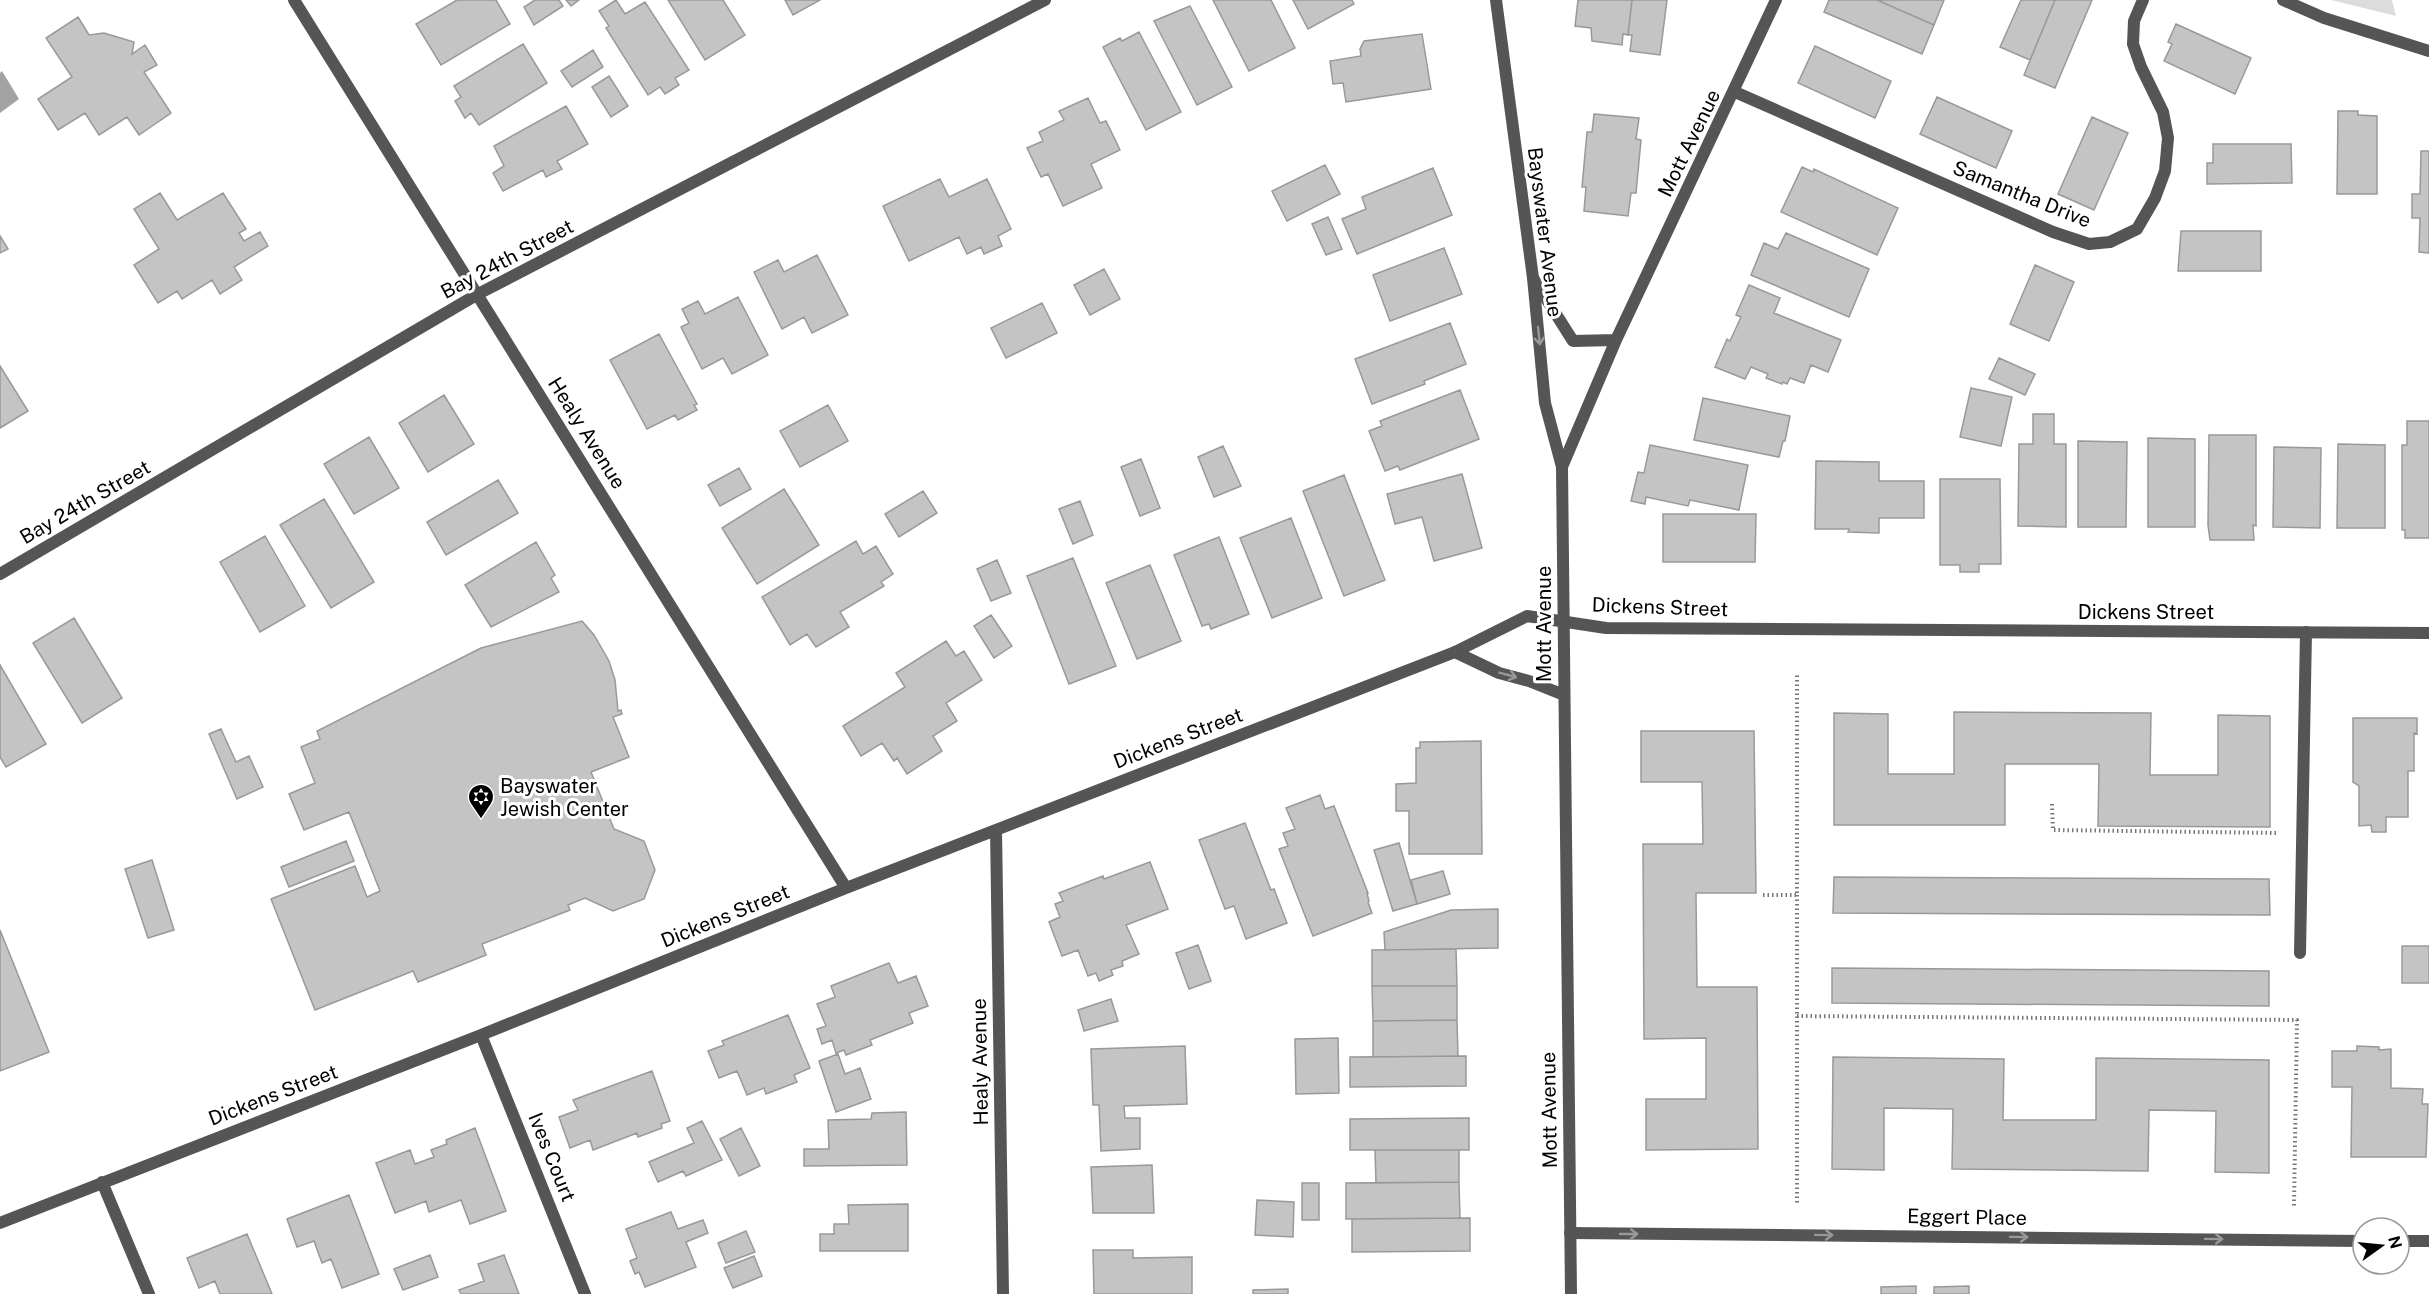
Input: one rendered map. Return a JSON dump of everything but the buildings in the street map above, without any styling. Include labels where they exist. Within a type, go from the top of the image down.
[{"type":"street","name":"Healy Avenue","points":[[294,0],[846,888]]},
{"type":"street","name":"Bay 24th Street","points":[[0,574],[478,294],[1045,0]]},
{"type":"street","name":"Bayswater Avenue","points":[[1496,0],[1533,278],[1545,403],[1562,466]]},
{"type":"street","name":"Mott Avenue","points":[[1571,1294],[1562,466],[1616,340],[1735,92],[1776,0]]},
{"type":"street","name":"Samantha Drive","points":[[1735,92],[2053,232],[2089,244],[2110,242],[2137,229],[2155,198],[2165,171],[2168,138],[2163,112],[2141,67],[2133,44],[2134,21],[2143,0]]},
{"type":"street","points":[[2283,0],[2324,18],[2429,51]]},
{"type":"street","points":[[1533,278],[1574,341],[1616,340]]},
{"type":"street","name":"Dickens Street","points":[[0,1223],[482,1035],[846,888],[1455,652],[1527,616],[1606,628],[2429,633]]},
{"type":"street","points":[[2300,953],[2306,632]]},
{"type":"street","points":[[1455,652],[1499,673],[1529,681],[1564,695]]},
{"type":"street","name":"Healy Avenue","points":[[996,830],[1003,1294]]},
{"type":"street","name":"Ives Court","points":[[482,1035],[585,1294]]},
{"type":"street","points":[[102,1182],[149,1294]]},
{"type":"street","name":"Eggert Place","points":[[1570,1233],[2351,1240]]},
{"type":"street","points":[[2411,1241],[2429,1241]]},
{"type":"path","points":[[1797,675],[1797,1203]]},
{"type":"path","points":[[2052,804],[2052,830],[2302,833]]},
{"type":"path","points":[[1763,895],[1797,895]]},
{"type":"path","points":[[1797,1016],[2297,1020],[2294,1206]]},
{"type":"shaded area","points":[[2331,0],[2392,0],[2396,16]]},
{"type":"shaded area","points":[[2,71],[19,99],[0,113],[0,73]]},
{"type":"place","name":"Bayswater Jewish Center","points":[[481,820]]}]
